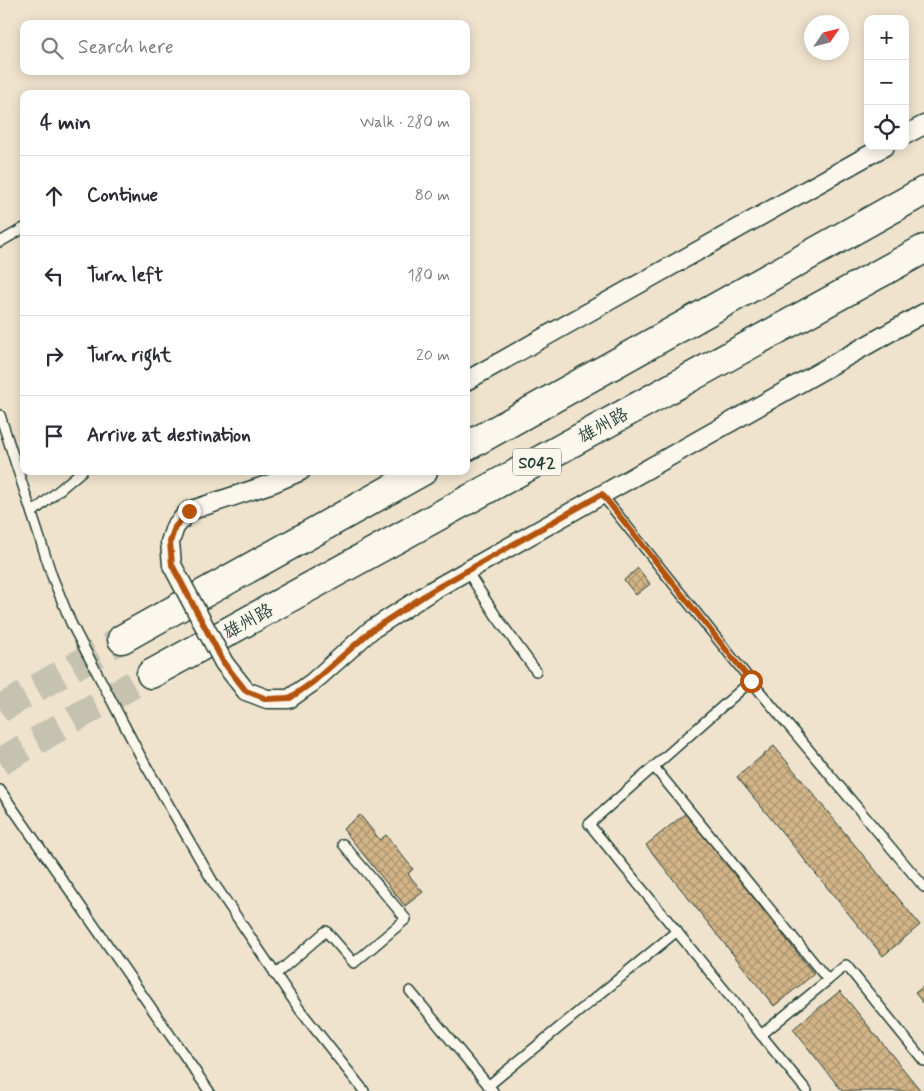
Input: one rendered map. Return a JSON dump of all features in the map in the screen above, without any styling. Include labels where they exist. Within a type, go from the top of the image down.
[{"type":"main road","name":"S042","points":[[470,445],[924,191]]},
{"type":"main road","name":"雄州路","points":[[151,674],[924,249]]},
{"type":"main road","points":[[122,639],[416,475]]},
{"type":"street","points":[[909,133],[924,125]]},
{"type":"street","points":[[470,379],[878,150]]},
{"type":"street","points":[[292,475],[189,511],[175,527],[170,542],[172,565],[224,663],[246,691],[267,699],[290,698],[313,682],[372,630],[467,570],[924,312]]},
{"type":"lane","points":[[0,242],[20,230]]},
{"type":"lane","points":[[0,415],[52,576],[71,623],[132,740],[213,882],[300,1010],[364,1091]]},
{"type":"lane","points":[[32,513],[77,475]]},
{"type":"lane","points":[[602,494],[751,681],[924,887]]},
{"type":"lane","points":[[467,570],[496,616],[536,671]]},
{"type":"lane","points":[[751,681],[589,824],[807,1091]]},
{"type":"lane","points":[[654,767],[828,980]]},
{"type":"lane","points":[[0,790],[209,1091]]},
{"type":"lane","points":[[276,974],[326,931],[354,964],[406,919],[343,844]]},
{"type":"lane","points":[[410,991],[490,1088],[677,931]]},
{"type":"lane","points":[[762,1035],[846,965],[924,1061]]},
{"type":"building","points":[[638,568],[650,584],[636,595],[624,580]]},
{"type":"building","points":[[774,746],[920,925],[883,956],[737,777]]},
{"type":"building","points":[[686,813],[814,974],[774,1006],[646,845]]},
{"type":"building","points":[[360,815],[380,840],[386,835],[413,869],[408,874],[423,892],[405,906],[343,829]]},
{"type":"building","points":[[924,986],[924,1004],[915,993]]},
{"type":"building","points":[[840,991],[921,1091],[842,1091],[793,1029]]},
{"type":"tunnel","points":[[0,709],[122,639]]},
{"type":"tunnel","points":[[0,762],[151,674]]},
{"type":"route","points":[[189,511],[175,527],[170,542],[172,565],[224,663],[246,691],[267,699],[290,698],[313,682],[372,630],[433,590],[602,494],[638,542],[751,681]]}]
